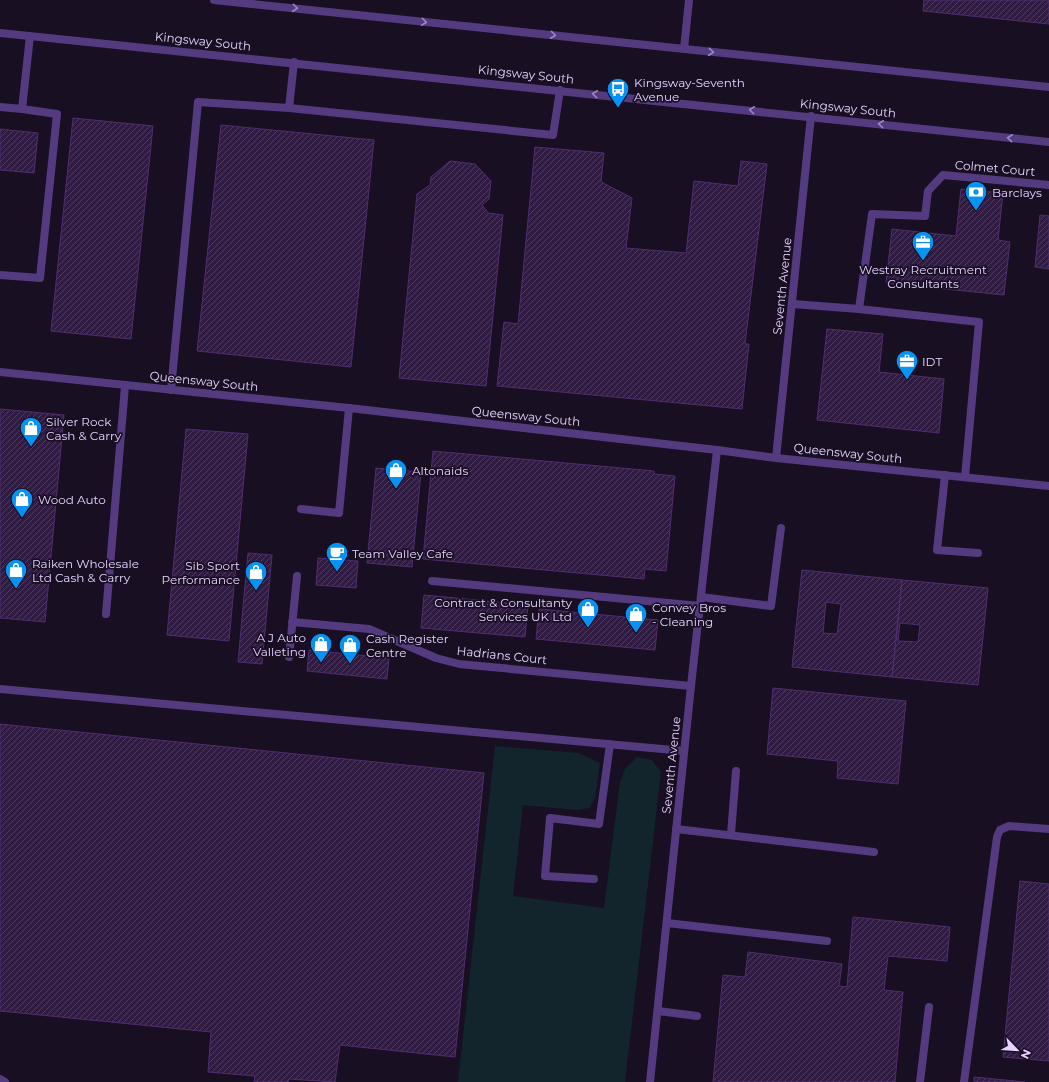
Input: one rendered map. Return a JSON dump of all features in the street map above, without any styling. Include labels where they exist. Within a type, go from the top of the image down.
[{"type":"street","points":[[214,0],[1049,87]]},
{"type":"street","points":[[684,49],[689,0]]},
{"type":"street","name":"Kingsway South","points":[[0,33],[294,62],[1049,142]]},
{"type":"street","points":[[22,109],[30,36]]},
{"type":"street","points":[[289,108],[294,62]]},
{"type":"street","points":[[170,390],[198,102],[289,108],[553,134],[560,90]]},
{"type":"street","points":[[0,107],[57,114],[40,278],[0,275]]},
{"type":"street","name":"Seventh Avenue","points":[[776,458],[793,304],[811,116]]},
{"type":"street","name":"Colmet Court","points":[[859,309],[872,214],[925,216],[928,191],[943,175],[1049,185]]},
{"type":"street","points":[[793,304],[859,309],[979,322],[964,477]]},
{"type":"street","name":"Queensway South","points":[[0,372],[349,408],[776,458],[1049,486]]},
{"type":"street","points":[[106,614],[125,386]]},
{"type":"street","points":[[301,509],[339,513],[349,408]]},
{"type":"street","name":"Seventh Avenue","points":[[650,1082],[700,597],[717,450]]},
{"type":"street","points":[[945,475],[937,550],[978,553]]},
{"type":"street","points":[[700,597],[771,606],[781,528]]},
{"type":"street","points":[[289,657],[297,576]]},
{"type":"street","points":[[432,581],[700,606]]},
{"type":"street","name":"Hadrians Court","points":[[292,622],[369,629],[436,658],[459,664],[691,686]]},
{"type":"street","points":[[0,689],[684,751]]},
{"type":"street","points":[[594,879],[545,876],[550,818],[599,824],[610,744]]},
{"type":"street","points":[[731,834],[736,771]]},
{"type":"street","points":[[964,1082],[997,836],[1000,830],[1009,826],[1049,829]]},
{"type":"street","points":[[676,829],[731,834],[874,852]]},
{"type":"street","points":[[667,923],[827,941]]},
{"type":"street","points":[[920,1082],[929,1007]]},
{"type":"street","points":[[658,1011],[697,1016]]},
{"type":"street","points":[[0,1079],[5,1082]]},
{"type":"shaded area","points":[[495,746],[579,753],[600,763],[595,798],[589,808],[577,810],[523,805],[513,896],[604,908],[620,782],[625,769],[637,757],[652,760],[661,772],[625,1082],[458,1082]]},
{"type":"building","points":[[924,0],[1049,0],[1049,24],[923,11]]},
{"type":"building","points":[[73,118],[153,126],[131,339],[51,331]]},
{"type":"building","points":[[221,125],[374,140],[351,367],[197,351]]},
{"type":"building","points":[[0,129],[38,133],[34,173],[0,170]]},
{"type":"building","points":[[535,147],[604,153],[601,182],[632,198],[626,248],[686,253],[694,181],[738,186],[741,161],[767,164],[745,344],[749,344],[742,409],[497,386],[504,322],[518,324]]},
{"type":"building","points":[[450,161],[475,164],[491,181],[489,199],[482,205],[488,213],[503,215],[486,386],[399,378],[417,194],[430,185],[431,177]]},
{"type":"building","points":[[961,189],[1003,193],[998,240],[1010,242],[1004,295],[886,283],[892,229],[956,236]]},
{"type":"building","points":[[1040,215],[1049,216],[1049,269],[1035,267]]},
{"type":"building","points":[[827,329],[883,334],[879,372],[944,379],[939,433],[817,420]]},
{"type":"building","points":[[0,409],[64,415],[45,622],[0,618]]},
{"type":"building","points":[[186,429],[248,434],[229,641],[167,635]]},
{"type":"building","points":[[433,451],[654,471],[654,474],[675,476],[666,571],[645,569],[644,579],[423,559]]},
{"type":"building","points":[[376,468],[421,472],[412,567],[367,563]]},
{"type":"building","points":[[248,553],[272,555],[262,664],[238,662]]},
{"type":"building","points":[[318,558],[358,561],[356,588],[316,585]]},
{"type":"building","points":[[802,570],[902,580],[892,677],[792,667]],"holes":[[[826,602],[841,604],[837,634],[823,633]]]},
{"type":"building","points":[[902,580],[988,588],[978,685],[892,677]],"holes":[[[900,623],[920,625],[918,642],[898,641]]]},
{"type":"building","points":[[424,595],[528,605],[525,637],[421,628]]},
{"type":"building","points":[[539,609],[658,620],[655,650],[536,639]]},
{"type":"building","points":[[309,650],[389,658],[387,679],[307,671]]},
{"type":"building","points":[[773,688],[906,701],[898,784],[837,778],[838,761],[767,754]]},
{"type":"building","points":[[0,724],[484,773],[455,1057],[340,1045],[335,1082],[289,1079],[288,1082],[254,1082],[255,1076],[208,1072],[211,1032],[0,1011]]},
{"type":"building","points":[[1020,881],[1049,884],[1049,1061],[1003,1057]]},
{"type":"building","points":[[853,917],[950,927],[947,961],[888,956],[884,990],[903,992],[895,1082],[713,1082],[723,975],[745,977],[748,952],[842,964],[839,986],[847,987]]},
{"type":"building","points":[[974,1077],[1025,1082],[974,1082]]},
{"type":"place","name":"Kingsway-Seventh Avenue","points":[[618,108]]},
{"type":"place","name":"Barclays","points":[[976,212]]},
{"type":"place","name":"Westray Recruitment Consultants","points":[[923,262]]},
{"type":"place","name":"IDT","points":[[907,380]]},
{"type":"place","name":"Silver Rock Cash & Carry","points":[[31,448]]},
{"type":"place","name":"Altonaids","points":[[396,490]]},
{"type":"place","name":"Wood Auto","points":[[22,518]]},
{"type":"place","name":"Team Valley Cafe","points":[[337,572]]},
{"type":"place","name":"Raiken Wholesale Ltd Cash & Carry","points":[[16,590]]},
{"type":"place","name":"Sib Sport Performance","points":[[256,592]]},
{"type":"place","name":"Contract & Consultanty Services UK Ltd","points":[[588,628]]},
{"type":"place","name":"Convey Bros - Cleaning","points":[[636,634]]},
{"type":"place","name":"A J Auto Valleting","points":[[321,664]]},
{"type":"place","name":"Cash Register Centre","points":[[350,664]]}]
